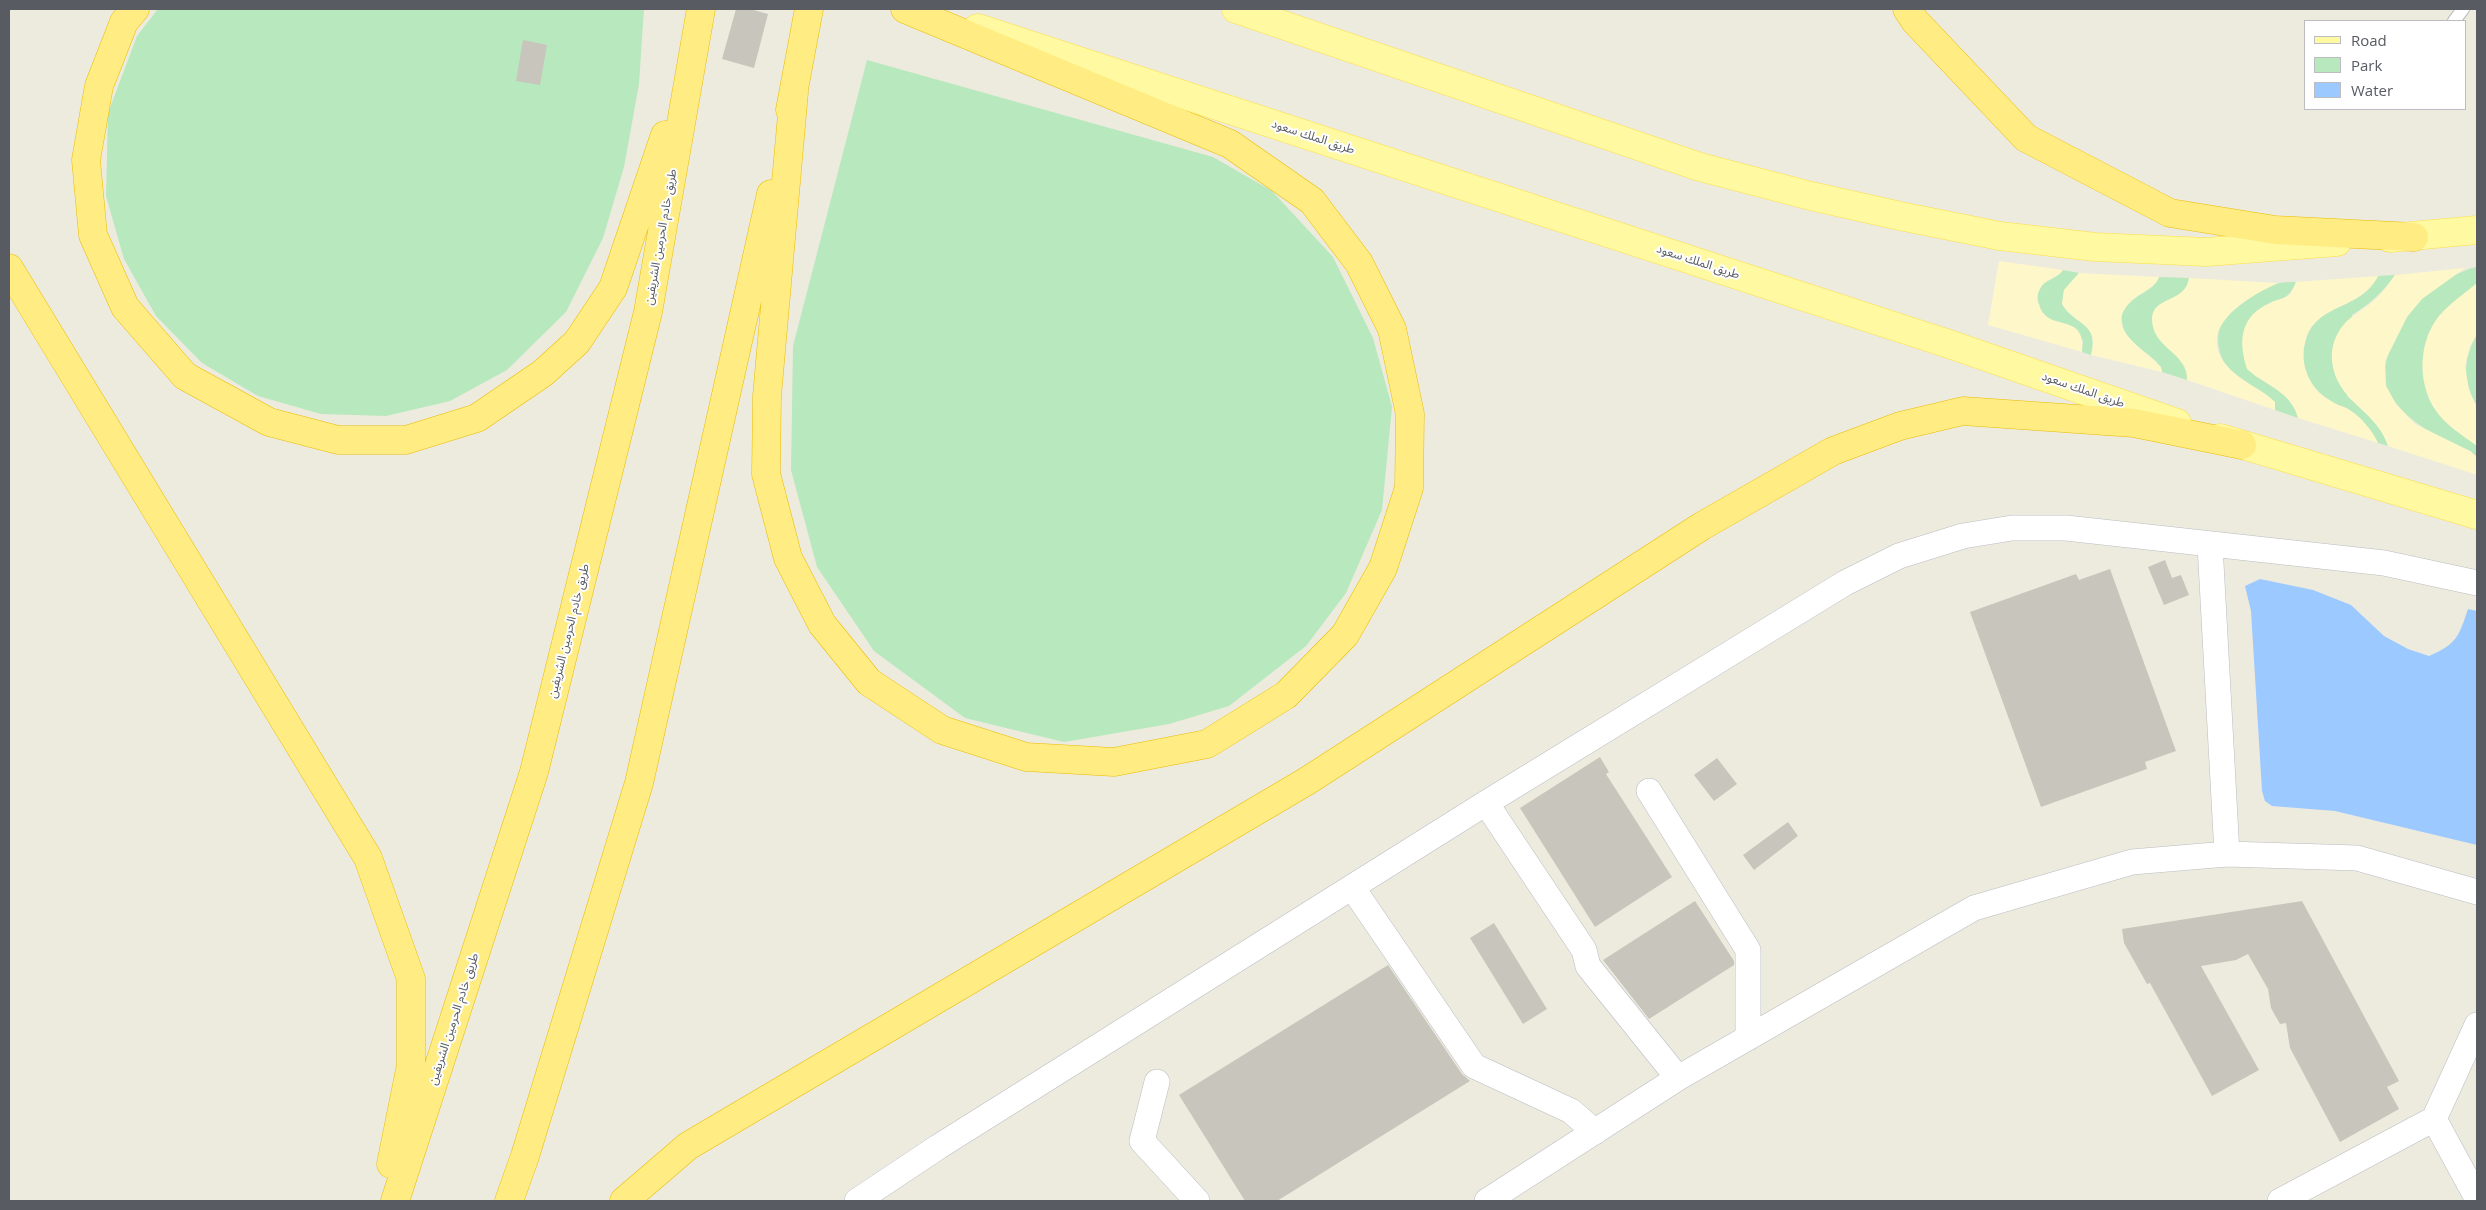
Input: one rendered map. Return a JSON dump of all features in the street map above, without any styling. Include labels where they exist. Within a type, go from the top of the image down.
[{"type":"highway","points":[[135,9],[124,22],[99,86],[86,160],[93,235],[125,307],[185,376],[269,422],[338,440],[406,440],[477,418],[543,373],[577,342],[613,288],[694,49],[701,9]]},
{"type":"highway","points":[[509,1201],[528,1146],[639,783],[794,92],[809,9]]},
{"type":"highway","points":[[794,92],[767,396],[766,474],[788,558],[822,624],[868,682],[942,730],[1026,757],[1114,762],[1207,744],[1286,695],[1345,635],[1383,568],[1408,488],[1410,414],[1392,329],[1359,263],[1312,201],[1230,144],[905,9]]},
{"type":"highway","points":[[1907,9],[1915,21],[2026,138],[2170,213],[2274,230],[2414,236]]},
{"type":"highway","name":"طريق خادم الحرمين الشريفين","points":[[395,1201],[534,772],[648,312],[694,49]]},
{"type":"highway","points":[[9,268],[368,858],[411,979],[411,1065],[383,1201]]},
{"type":"highway","points":[[624,1201],[688,1146],[1307,781],[1702,526],[1833,452],[1900,426],[1963,411],[2134,423],[2242,445]]},
{"type":"main road","name":"طريق الملك سعود","points":[[920,9],[1952,345],[2242,445],[2477,515]]},
{"type":"main road","points":[[1236,9],[1700,167],[1828,200],[2000,236],[2095,247],[2206,252],[2477,230]]},
{"type":"street","points":[[857,1201],[938,1147],[1486,803],[1845,583],[1899,556],[1962,536],[2012,528],[2066,528],[2384,563],[2477,583]]},
{"type":"street","points":[[2210,545],[2227,854]]},
{"type":"street","points":[[1649,791],[1748,950],[1748,1038]]},
{"type":"street","points":[[1486,803],[1584,950],[1588,966],[1678,1078]]},
{"type":"street","points":[[1502,1197],[1595,1132],[1678,1078],[1974,908],[2132,862],[2227,854],[2357,858],[2477,892]]},
{"type":"street","points":[[1352,887],[1474,1066],[1571,1111],[1595,1132]]},
{"type":"street","points":[[2280,1201],[2434,1120],[2477,1025]]},
{"type":"street","points":[[1157,1082],[1142,1140],[1197,1201]]},
{"type":"street","points":[[2434,1120],[2477,1198]]},
{"type":"lane","points":[[2455,20],[2463,9]]},
{"type":"green space","points":[[158,9],[644,9],[639,84],[624,167],[603,238],[566,312],[507,370],[450,401],[386,416],[321,414],[258,396],[202,363],[156,316],[124,259],[106,196],[108,113],[137,36]]},
{"type":"green space","points":[[867,60],[1213,157],[1272,191],[1333,257],[1373,338],[1392,407],[1382,510],[1346,593],[1306,646],[1229,706],[1169,724],[1064,742],[965,718],[874,651],[817,567],[791,470],[793,346]]},
{"type":"green space","points":[[2477,267],[2477,283],[2438,318],[2428,335],[2424,353],[2449,425],[2477,446],[2477,457],[2470,451],[2434,434],[2402,410],[2387,388],[2385,366],[2388,354],[2400,328],[2421,299],[2448,279],[2463,271]]},
{"type":"green space","points":[[2063,270],[2079,273],[2064,290],[2062,304],[2073,317],[2089,330],[2093,344],[2091,355],[2082,352],[2083,340],[2049,319],[2037,304],[2037,295],[2041,286]]},
{"type":"green space","points":[[2395,275],[2376,297],[2352,315],[2347,396],[2377,425],[2388,446],[2378,443],[2366,424],[2353,412],[2323,396],[2317,390],[2307,374],[2303,357],[2306,339],[2312,327],[2320,318],[2361,295],[2378,276]]},
{"type":"green space","points":[[2159,277],[2189,278],[2184,291],[2173,298],[2181,360],[2187,370],[2187,380],[2162,372],[2160,366],[2135,344],[2124,331],[2122,314],[2125,307],[2150,289]]},
{"type":"green space","points":[[2296,282],[2292,291],[2286,296],[2271,302],[2255,376],[2287,398],[2298,418],[2275,410],[2275,402],[2229,369],[2222,358],[2218,342],[2222,321],[2239,305],[2270,286]]},
{"type":"green space","points":[[2477,334],[2477,407],[2469,388],[2466,370],[2469,353]]},
{"type":"sand","points":[[1999,261],[2063,270],[2042,286],[2038,293],[2038,300],[2043,313],[2049,318],[2072,326],[2078,331],[2082,339],[2082,352],[1988,325]]},
{"type":"sand","points":[[2465,268],[2422,299],[2407,317],[2385,361],[2386,386],[2396,404],[2415,424],[2470,451],[2477,457],[2477,475],[2388,446],[2383,434],[2375,423],[2341,387],[2335,375],[2332,361],[2336,336],[2341,328],[2377,298],[2395,275]]},
{"type":"sand","points":[[2079,273],[2159,277],[2153,285],[2127,306],[2122,316],[2122,325],[2126,334],[2161,367],[2162,372],[2091,355],[2093,344],[2089,330],[2073,317],[2062,304],[2064,290]]},
{"type":"sand","points":[[2378,276],[2361,295],[2320,318],[2312,327],[2306,339],[2303,357],[2307,374],[2317,390],[2323,396],[2348,409],[2362,420],[2373,433],[2378,443],[2298,418],[2295,409],[2284,395],[2247,369],[2242,339],[2247,322],[2252,315],[2260,308],[2289,295],[2296,282]]},
{"type":"sand","points":[[2189,278],[2278,283],[2251,297],[2238,307],[2219,330],[2217,342],[2221,356],[2232,371],[2275,402],[2275,410],[2187,380],[2186,371],[2182,363],[2158,337],[2152,319],[2153,312],[2157,306],[2182,292],[2187,286]]},
{"type":"sand","points":[[2477,283],[2477,334],[2470,346],[2465,366],[2469,391],[2477,407],[2477,446],[2448,424],[2434,408],[2425,385],[2423,361],[2427,337],[2432,326],[2452,303]]},
{"type":"water","points":[[2260,579],[2313,590],[2351,605],[2384,636],[2408,649],[2429,656],[2446,647],[2456,638],[2468,609],[2477,611],[2477,845],[2335,811],[2272,806],[2265,801],[2262,791],[2251,611],[2245,586]]},
{"type":"building","points":[[736,9],[750,9],[768,14],[754,68],[722,59]]},
{"type":"building","points":[[523,40],[547,45],[540,85],[516,81]]},
{"type":"building","points":[[2165,560],[2172,578],[2181,575],[2189,595],[2164,605],[2148,567]]},
{"type":"building","points":[[2110,569],[2176,751],[2145,762],[2147,769],[2041,807],[1970,612],[2076,574],[2079,580]]},
{"type":"building","points":[[1600,757],[1609,772],[1606,774],[1672,877],[1595,927],[1520,808]]},
{"type":"building","points":[[1717,758],[1737,784],[1714,801],[1694,775]]},
{"type":"building","points":[[1788,822],[1798,836],[1754,870],[1743,855]]},
{"type":"building","points":[[1695,901],[1734,961],[1734,965],[1649,1019],[1603,960]]},
{"type":"building","points":[[2302,901],[2399,1081],[2387,1087],[2399,1109],[2340,1142],[2290,1048],[2286,1023],[2280,1024],[2271,1008],[2268,989],[2248,954],[2236,960],[2201,966],[2259,1070],[2212,1096],[2150,983],[2147,984],[2124,943],[2122,929]]},
{"type":"building","points":[[1494,923],[1547,1009],[1523,1024],[1470,938]]},
{"type":"building","points":[[1388,965],[1462,1074],[1470,1081],[1277,1201],[1245,1201],[1179,1095]]}]
